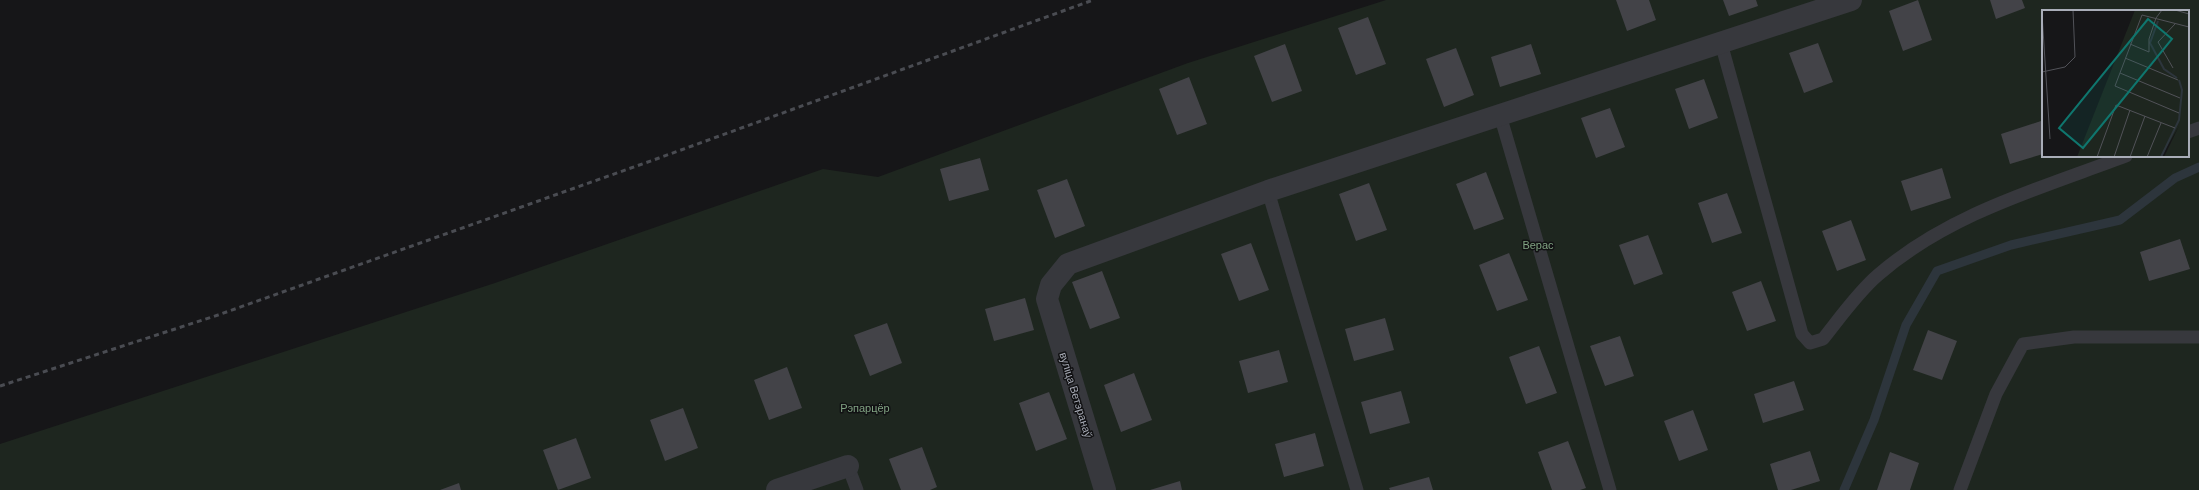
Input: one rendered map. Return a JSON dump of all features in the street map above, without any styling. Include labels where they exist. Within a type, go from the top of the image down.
[{"type":"street","points":[[1268,191],[1851,0]]},
{"type":"street","name":"вуліца Ветэранаў","points":[[1105,490],[1047,299],[1052,285],[1068,264],[1268,191]]},
{"type":"street","points":[[777,490],[848,466]]},
{"type":"lane","points":[[1721,43],[1802,334],[1810,343],[1823,339],[1878,275],[1926,240],[1967,217],[2123,157]]},
{"type":"lane","points":[[1500,115],[1610,490]]},
{"type":"lane","points":[[2189,132],[2199,128]]},
{"type":"lane","points":[[1268,191],[1357,490]]},
{"type":"lane","points":[[1960,490],[1996,394],[2023,344],[2074,337],[2199,337]]},
{"type":"lane","points":[[848,466],[857,490]]},
{"type":"green space","name":"Верас","points":[[1386,0],[2199,0],[2199,490],[0,490],[0,444],[495,283],[823,169],[878,177],[1188,63]]},
{"type":"building","points":[[1616,0],[1649,0],[1656,20],[1627,31]]},
{"type":"building","points":[[1723,0],[1756,0],[1758,6],[1729,16]]},
{"type":"building","points":[[1918,0],[1932,40],[1903,51],[1889,11]]},
{"type":"building","points":[[1990,0],[2022,0],[2025,8],[1996,19]]},
{"type":"building","points":[[1368,17],[1386,64],[1356,75],[1338,28]]},
{"type":"building","points":[[1818,43],[1833,82],[1804,93],[1789,53]]},
{"type":"building","points":[[1285,44],[1302,91],[1272,102],[1254,56]]},
{"type":"building","points":[[1531,44],[1541,74],[1500,87],[1491,57]]},
{"type":"building","points":[[1456,48],[1474,95],[1444,107],[1426,59]]},
{"type":"building","points":[[1189,77],[1207,124],[1177,135],[1159,89]]},
{"type":"building","points":[[1704,79],[1718,118],[1689,129],[1675,89]]},
{"type":"building","points":[[1610,108],[1625,147],[1596,158],[1581,118]]},
{"type":"building","points":[[2041,121],[2042,154],[2010,164],[2001,134]]},
{"type":"building","points":[[980,158],[989,190],[949,201],[940,169]]},
{"type":"building","points":[[1942,168],[1951,198],[1911,211],[1901,181]]},
{"type":"building","points":[[1486,172],[1504,219],[1474,230],[1456,184]]},
{"type":"building","points":[[1067,179],[1085,226],[1055,238],[1037,190]]},
{"type":"building","points":[[1369,183],[1387,230],[1356,241],[1339,194]]},
{"type":"building","points":[[1727,193],[1742,233],[1712,243],[1698,203]]},
{"type":"building","points":[[1851,220],[1866,260],[1837,271],[1822,231]]},
{"type":"building","points":[[1648,235],[1663,274],[1634,285],[1619,245]]},
{"type":"building","points":[[2180,239],[2190,269],[2149,281],[2140,252]]},
{"type":"building","points":[[1251,243],[1269,290],[1239,301],[1221,254]]},
{"type":"building","points":[[1509,253],[1528,300],[1497,311],[1479,265]]},
{"type":"building","points":[[1102,271],[1120,318],[1090,329],[1072,282]]},
{"type":"building","points":[[1761,281],[1776,321],[1747,331],[1732,292]]},
{"type":"building","points":[[1025,298],[1034,330],[994,341],[985,309]]},
{"type":"building","points":[[1385,318],[1394,350],[1354,361],[1345,329]]},
{"type":"building","points":[[887,323],[902,363],[870,376],[854,335]]},
{"type":"building","points":[[1928,330],[1957,341],[1942,380],[1913,370]]},
{"type":"building","points":[[1620,336],[1634,376],[1605,386],[1590,346]]},
{"type":"building","points":[[1539,346],[1557,393],[1526,404],[1509,357]]},
{"type":"building","points":[[1279,350],[1288,382],[1248,393],[1239,361]]},
{"type":"building","points":[[787,367],[802,408],[769,420],[754,380]]},
{"type":"building","points":[[1134,373],[1152,420],[1121,432],[1104,385]]},
{"type":"building","points":[[1794,381],[1804,410],[1763,423],[1754,394]]},
{"type":"building","points":[[1401,391],[1410,423],[1370,434],[1361,402]]},
{"type":"building","points":[[1049,392],[1067,439],[1036,451],[1019,403]]},
{"type":"building","points":[[683,408],[698,448],[665,461],[650,420]]},
{"type":"building","points":[[1693,410],[1708,450],[1679,461],[1664,421]]},
{"type":"building","points":[[1315,433],[1324,466],[1284,477],[1275,444]]},
{"type":"building","points":[[576,438],[591,478],[558,490],[543,450]]},
{"type":"building","points":[[1568,441],[1586,488],[1580,490],[1552,490],[1538,452]]},
{"type":"building","points":[[922,447],[937,487],[930,490],[901,490],[889,459]]},
{"type":"building","points":[[1810,451],[1820,481],[1791,490],[1778,490],[1770,464]]},
{"type":"building","points":[[1890,452],[1919,463],[1910,490],[1877,490]]},
{"type":"building","points":[[1429,477],[1433,490],[1390,490],[1389,488]]},
{"type":"building","points":[[1180,481],[1182,490],[1150,490]]},
{"type":"building","points":[[459,483],[461,490],[440,490]]},
{"type":"waterway","points":[[1844,490],[1874,420],[1906,325],[1937,271],[2011,245],[2120,220],[2175,178],[2199,167]]},
{"type":"railway","points":[[0,386],[218,315],[659,158],[1093,0]]},
{"type":"park label","name":"Рэпарцёр","points":[[865,408]]}]
